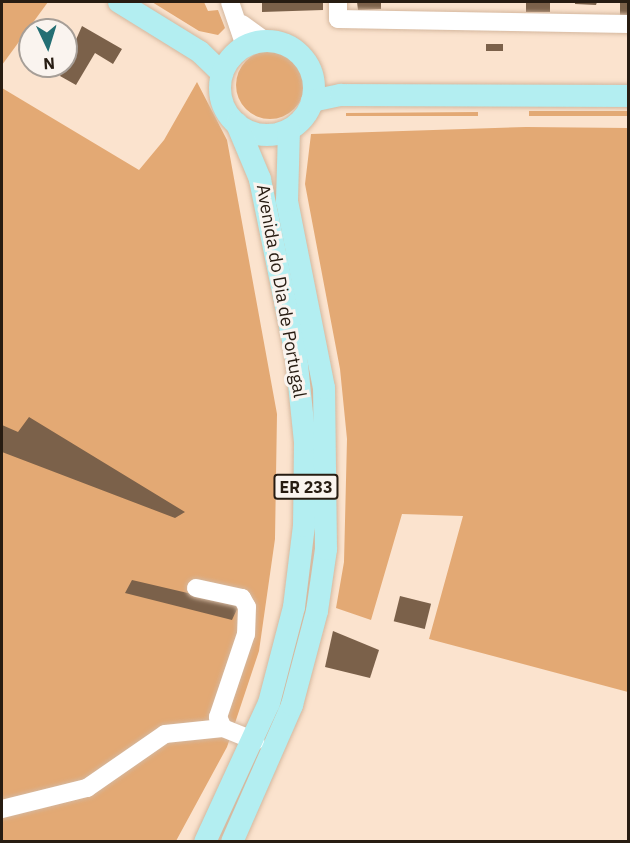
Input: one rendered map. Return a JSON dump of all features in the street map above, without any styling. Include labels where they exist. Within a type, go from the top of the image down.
[{"type":"main road","points":[[119,2],[200,52],[241,54],[280,42],[304,58],[313,93],[289,130],[262,135],[237,124],[222,101],[241,54]]},
{"type":"main road","points":[[313,93],[628,96]]},
{"type":"main road","name":"Avenida do Dia de Portugal","points":[[205,842],[255,741],[294,607],[304,526],[305,442],[296,356],[261,179],[237,124]]},
{"type":"main road","name":"Avenida do Dia de Portugal","points":[[232,842],[292,705],[317,611],[326,549],[324,388],[287,201],[289,130]]},
{"type":"street","points":[[230,2],[242,24],[241,54]]},
{"type":"street","points":[[338,2],[338,19],[628,24]]},
{"type":"street","points":[[196,588],[242,598],[247,607],[246,634],[218,717],[223,728]]},
{"type":"street","points":[[2,808],[87,788],[165,734],[223,728],[255,741]]},
{"type":"shaded area","points":[[2,2],[48,2],[36,18],[18,18],[18,43],[2,65]]},
{"type":"shaded area","points":[[152,2],[204,2],[208,11],[218,10],[225,28],[218,35],[199,31]]},
{"type":"shaded area","points":[[270,51],[283,54],[294,61],[301,72],[304,85],[301,98],[294,109],[283,116],[270,119],[257,116],[246,109],[239,98],[236,85],[239,72],[246,61],[257,54]]},
{"type":"shaded area","points":[[197,82],[227,140],[277,414],[275,539],[259,651],[227,747],[176,841],[2,841],[2,88],[139,170],[164,140]]},
{"type":"shaded area","points":[[529,111],[628,111],[628,116],[529,116]]},
{"type":"shaded area","points":[[478,112],[478,116],[346,116],[346,113]]},
{"type":"shaded area","points":[[526,127],[628,128],[628,692],[429,639],[463,516],[402,514],[371,620],[336,608],[344,562],[347,439],[340,369],[305,184],[311,134]]},
{"type":"building","points":[[262,2],[323,2],[323,10],[262,12]]},
{"type":"building","points":[[357,2],[381,2],[381,9],[358,10]]},
{"type":"building","points":[[526,2],[550,2],[550,12],[526,12]]},
{"type":"building","points":[[575,2],[597,2],[596,5],[575,4]]},
{"type":"building","points":[[620,2],[628,2],[628,15],[620,15]]},
{"type":"building","points":[[82,26],[122,49],[113,64],[95,53],[76,85],[64,78],[78,78],[78,35]]},
{"type":"building","points":[[486,44],[503,44],[503,51],[486,51]]},
{"type":"building","points":[[29,417],[185,512],[175,518],[2,452],[2,425],[18,432]]},
{"type":"building","points":[[132,580],[239,605],[232,620],[125,593]]},
{"type":"building","points":[[400,596],[431,604],[425,629],[394,621]]},
{"type":"building","points":[[333,631],[379,650],[370,678],[325,667]]}]
